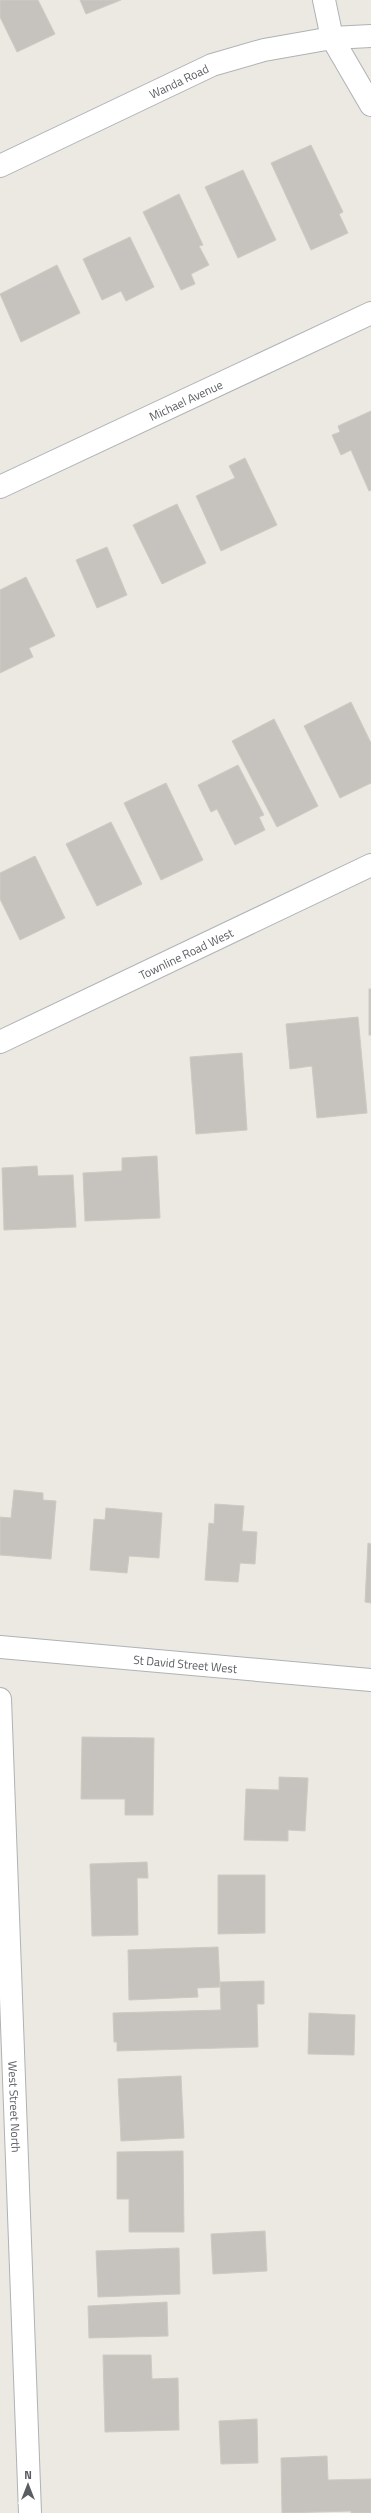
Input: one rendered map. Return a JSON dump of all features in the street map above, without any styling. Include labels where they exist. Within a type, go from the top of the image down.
[{"type":"street","points":[[324,0],[332,38],[356,76],[371,104]]},
{"type":"street","name":"Wanda Road","points":[[0,166],[212,65],[264,50],[332,38],[371,36]]},
{"type":"street","name":"Michael Avenue","points":[[0,488],[371,313]]},
{"type":"street","name":"Townline Road West","points":[[0,1042],[371,865]]},
{"type":"street","name":"St David Street West","points":[[0,1646],[371,1680]]},
{"type":"street","name":"West Street North","points":[[0,1700],[30,2513]]},
{"type":"building","points":[[0,0],[38,0],[55,34],[17,52],[0,17]]},
{"type":"building","points":[[80,0],[121,0],[86,14]]},
{"type":"building","points":[[311,145],[343,212],[339,214],[348,233],[311,250],[271,163]]},
{"type":"building","points":[[243,170],[276,240],[238,258],[205,187]]},
{"type":"building","points":[[179,194],[203,245],[199,246],[209,265],[191,274],[195,284],[181,290],[143,212]]},
{"type":"building","points":[[130,237],[154,287],[126,301],[121,291],[102,300],[83,259]]},
{"type":"building","points":[[57,265],[80,313],[21,342],[0,294]]},
{"type":"building","points":[[371,411],[371,490],[369,491],[351,450],[341,455],[332,435],[340,432],[338,426]]},
{"type":"building","points":[[245,458],[277,525],[221,551],[196,496],[235,478],[229,466]]},
{"type":"building","points":[[177,504],[206,563],[162,584],[133,525]]},
{"type":"building","points":[[107,547],[127,595],[97,608],[76,560]]},
{"type":"building","points":[[26,577],[55,636],[29,648],[33,657],[0,673],[0,590]]},
{"type":"building","points":[[351,702],[371,743],[371,783],[340,798],[304,726]]},
{"type":"building","points":[[274,719],[318,806],[277,827],[232,741]]},
{"type":"building","points":[[238,765],[264,815],[259,817],[265,830],[235,845],[217,809],[211,812],[198,785]]},
{"type":"building","points":[[166,783],[203,860],[161,880],[124,803]]},
{"type":"building","points":[[111,822],[142,884],[97,906],[66,844]]},
{"type":"building","points":[[35,856],[65,918],[20,940],[0,899],[0,873]]},
{"type":"building","points":[[369,989],[371,989],[371,1035],[369,1035]]},
{"type":"building","points":[[358,1017],[367,1113],[317,1118],[312,1066],[290,1069],[286,1024]]},
{"type":"building","points":[[242,1053],[247,1130],[196,1134],[190,1057]]},
{"type":"building","points":[[157,1156],[160,1218],[85,1221],[83,1173],[122,1171],[122,1158]]},
{"type":"building","points":[[37,1166],[38,1176],[73,1175],[76,1227],[4,1230],[2,1168]]},
{"type":"building","points":[[14,1490],[43,1493],[43,1500],[56,1501],[51,1559],[0,1555],[0,1517],[11,1518]]},
{"type":"building","points":[[215,1504],[244,1506],[242,1531],[257,1532],[255,1564],[240,1563],[238,1582],[205,1580],[209,1523],[214,1524]]},
{"type":"building","points":[[106,1508],[162,1513],[159,1558],[129,1556],[127,1573],[90,1570],[94,1519],[105,1520]]},
{"type":"building","points":[[368,1543],[371,1544],[371,1603],[365,1602]]},
{"type":"building","points":[[82,1737],[154,1738],[153,1815],[125,1815],[125,1799],[81,1799]]},
{"type":"building","points":[[279,1777],[308,1778],[305,1831],[288,1830],[288,1841],[244,1840],[246,1789],[279,1790]]},
{"type":"building","points":[[147,1862],[148,1878],[137,1878],[138,1935],[92,1936],[90,1864]]},
{"type":"building","points":[[218,1875],[265,1875],[265,1933],[218,1934]]},
{"type":"building","points":[[218,1947],[220,1987],[197,1988],[198,1997],[129,2000],[128,1950]]},
{"type":"building","points":[[264,1981],[264,2004],[257,2004],[258,2047],[117,2051],[117,2042],[114,2042],[113,2013],[221,2010],[220,1982]]},
{"type":"building","points":[[309,2013],[355,2015],[354,2055],[308,2054]]},
{"type":"building","points":[[181,2076],[184,2138],[121,2141],[118,2079]]},
{"type":"building","points":[[183,2151],[184,2232],[129,2232],[129,2199],[117,2199],[117,2152]]},
{"type":"building","points":[[265,2231],[267,2271],[213,2274],[211,2234]]},
{"type":"building","points":[[179,2248],[180,2294],[98,2297],[96,2251]]},
{"type":"building","points":[[167,2302],[168,2336],[89,2338],[88,2306]]},
{"type":"building","points":[[103,2355],[151,2355],[152,2379],[178,2378],[179,2430],[105,2432]]},
{"type":"building","points":[[257,2419],[258,2463],[221,2464],[219,2421]]},
{"type":"building","points":[[327,2456],[328,2480],[371,2479],[371,2513],[351,2513],[351,2511],[282,2513],[281,2458]]}]
